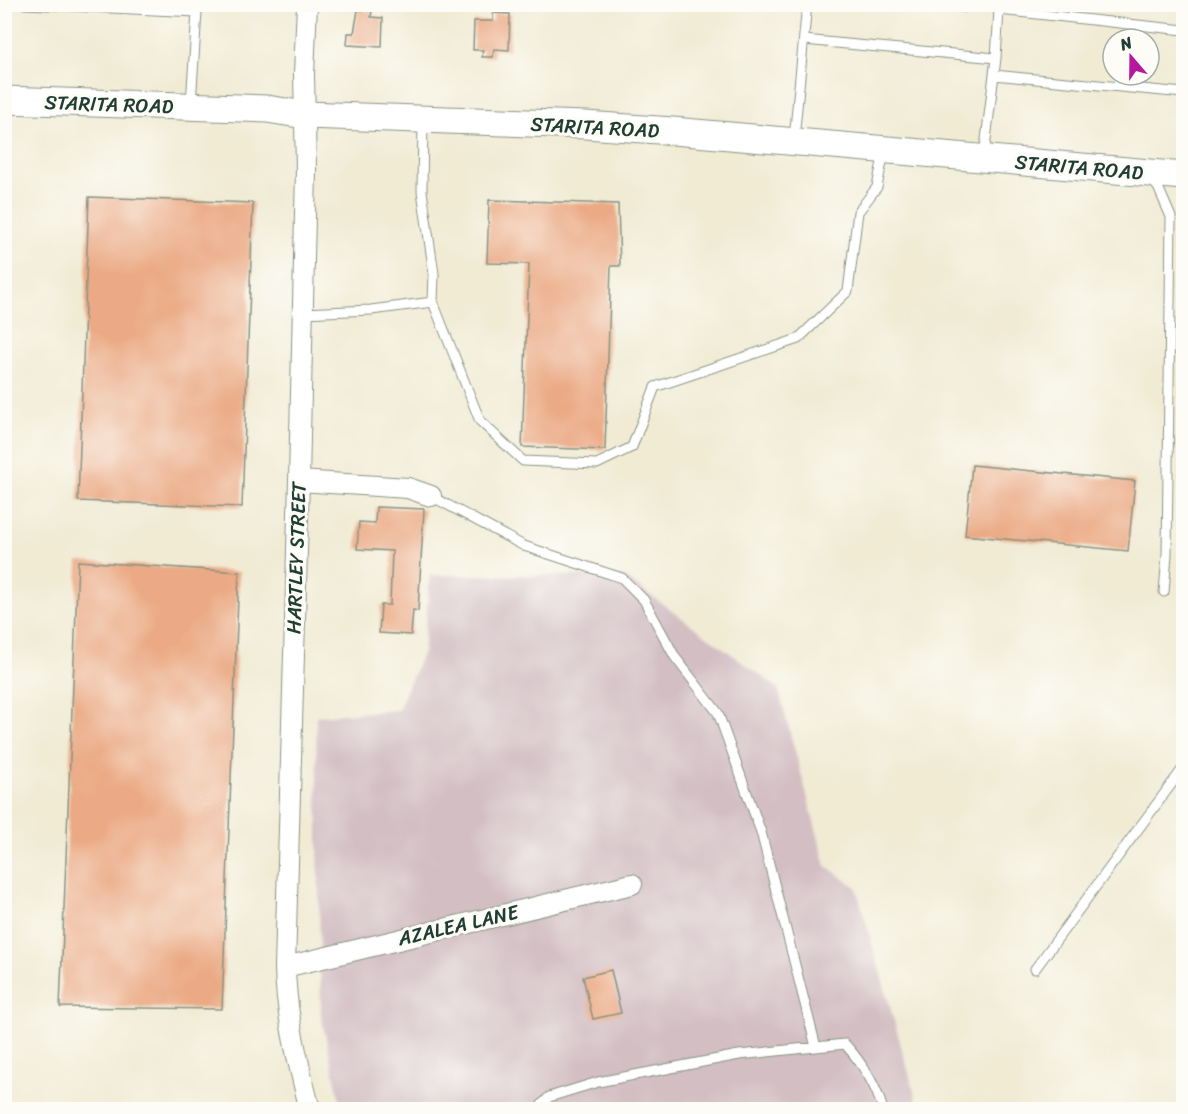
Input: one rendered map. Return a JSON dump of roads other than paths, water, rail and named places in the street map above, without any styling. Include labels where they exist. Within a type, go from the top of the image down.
[{"type":"street","name":"HARTLEY STREET","points":[[308,4],[303,313],[285,998],[292,1041],[310,1110]]},
{"type":"street","name":"STARITA ROAD","points":[[4,100],[267,109],[305,115],[585,125],[1184,176]]},
{"type":"street","points":[[299,481],[408,488],[431,496]]},
{"type":"street","name":"AZALEA LANE","points":[[285,967],[632,884]]},
{"type":"lane","points":[[25,4],[197,12],[191,106]]},
{"type":"lane","points":[[793,142],[807,4]]},
{"type":"lane","points":[[983,158],[996,58],[999,10],[1184,30]]},
{"type":"lane","points":[[804,40],[996,58]]},
{"type":"lane","points":[[994,75],[1184,93]]},
{"type":"lane","points":[[423,119],[422,191],[434,274],[434,303],[480,421],[523,461],[597,464],[632,447],[655,387],[798,339],[848,291],[858,212],[877,187],[884,149]]},
{"type":"lane","points":[[1143,172],[1158,187],[1171,217],[1167,555],[1164,592]]},
{"type":"lane","points":[[303,313],[371,310],[434,303]]},
{"type":"lane","points":[[431,496],[524,546],[622,578],[644,600],[675,657],[718,713],[761,832],[816,1047]]},
{"type":"lane","points":[[1035,969],[1184,767]]},
{"type":"lane","points":[[537,1110],[549,1096],[597,1082],[739,1055],[845,1044],[858,1059],[878,1093],[883,1110]]}]
